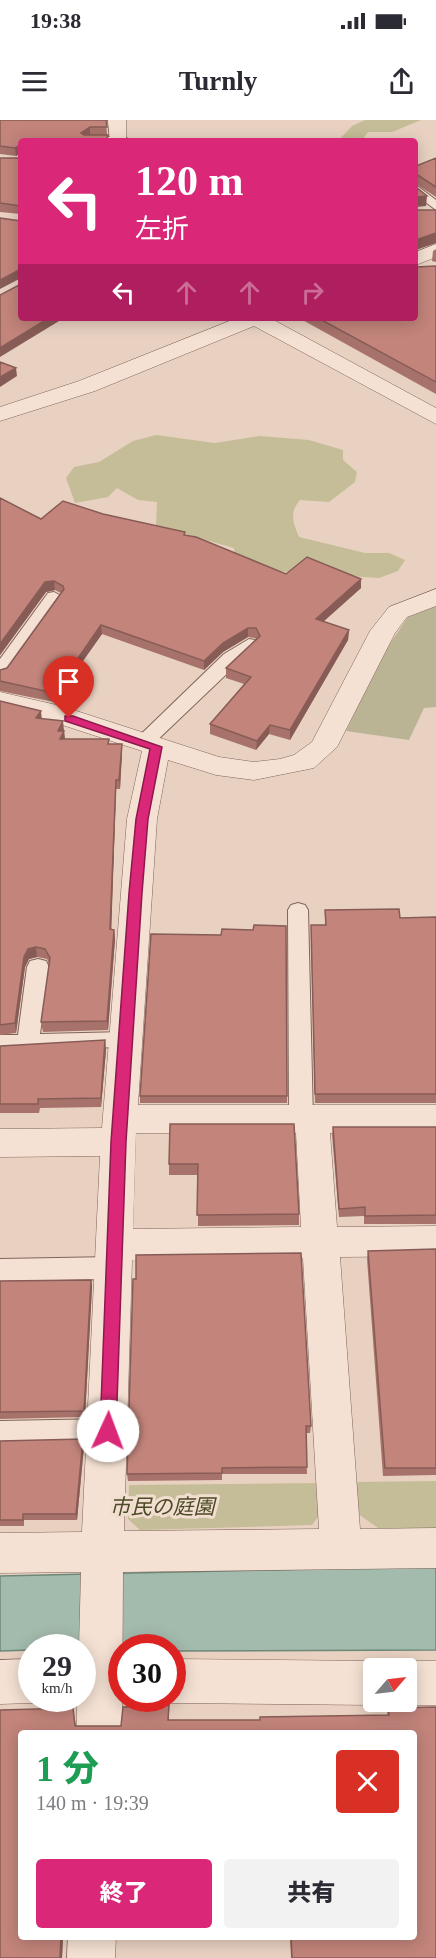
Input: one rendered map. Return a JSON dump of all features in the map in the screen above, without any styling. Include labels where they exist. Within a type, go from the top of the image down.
[{"type":"street","points":[[117,120],[118,138]]},
{"type":"street","points":[[418,214],[436,213]]},
{"type":"street","points":[[418,259],[436,250]]},
{"type":"street","points":[[0,414],[87,386],[248,321]]},
{"type":"street","points":[[260,321],[436,417]]},
{"type":"street","points":[[0,700],[51,712],[216,766],[254,771],[280,768],[304,762],[323,747],[383,631],[398,612],[436,597]]},
{"type":"street","points":[[99,1730],[102,1550],[119,1131],[142,819],[150,745]]},
{"type":"street","points":[[0,1143],[119,1131],[306,1119],[436,1119]]},
{"type":"street","points":[[306,1119],[321,1243],[341,1548]]},
{"type":"street","points":[[114,1256],[321,1243],[436,1241]]},
{"type":"street","points":[[0,1553],[102,1550],[436,1548]]},
{"type":"street","points":[[186,1681],[363,1683]]},
{"type":"street","points":[[0,1682],[18,1682]]},
{"type":"street","points":[[417,1683],[436,1683]]},
{"type":"street","points":[[91,1958],[92,1940]]},
{"type":"lane","points":[[418,191],[436,206]]},
{"type":"lane","points":[[0,672],[54,597]]},
{"type":"lane","points":[[150,745],[230,658],[249,644]]},
{"type":"lane","points":[[298,910],[306,1119]]},
{"type":"lane","points":[[28,1043],[38,967]]},
{"type":"lane","points":[[0,1044],[126,1041]]},
{"type":"lane","points":[[0,1270],[114,1256]]},
{"type":"lane","points":[[0,1433],[108,1431]]},
{"type":"green space","points":[[365,120],[421,120],[392,132],[368,132],[365,138],[341,138],[352,126]]},
{"type":"green space","points":[[156,435],[215,443],[260,436],[309,440],[343,450],[343,460],[357,472],[355,482],[329,502],[300,500],[293,513],[299,537],[365,553],[389,553],[405,560],[398,571],[379,578],[274,571],[235,559],[234,548],[156,526],[157,502],[138,500],[117,488],[108,497],[75,503],[66,478],[74,467],[99,462],[133,441]]},
{"type":"green space","points":[[436,1481],[436,1528],[378,1528],[357,1513],[354,1482]]},
{"type":"green space","name":"市民の庭園","points":[[319,1483],[321,1513],[312,1525],[140,1530],[128,1519],[129,1485]]},
{"type":"shaded area","points":[[436,606],[436,707],[424,708],[409,740],[346,731],[383,654],[408,617]]},
{"type":"shaded area","points":[[436,1566],[436,1650],[186,1651],[186,1634],[108,1634],[108,1647],[96,1647],[96,1634],[18,1634],[18,1650],[0,1651],[0,1576]]},
{"type":"building","points":[[0,120],[106,120],[107,127],[90,127],[81,133],[108,135],[107,138],[18,138],[18,146],[15,148],[0,146]]},
{"type":"building","points":[[0,158],[18,158],[18,206],[0,203]]},
{"type":"building","points":[[436,158],[436,187],[418,175],[418,165]]},
{"type":"building","points":[[418,189],[427,196],[418,197]]},
{"type":"building","points":[[418,210],[436,210],[436,233],[418,239]]},
{"type":"building","points":[[0,218],[18,221],[18,271],[0,280]]},
{"type":"building","points":[[436,266],[436,382],[324,321],[418,321],[418,267]]},
{"type":"building","points":[[18,286],[18,321],[44,321],[0,348],[0,295]]},
{"type":"building","points":[[0,362],[16,368],[0,377]]},
{"type":"building","points":[[0,498],[41,519],[63,501],[103,514],[185,532],[184,535],[196,537],[286,574],[307,557],[361,579],[316,619],[349,630],[290,730],[270,725],[257,741],[210,724],[251,677],[226,668],[260,636],[256,628],[248,628],[223,643],[204,661],[101,625],[54,693],[0,681],[0,670],[7,668],[64,589],[54,581],[45,582],[0,644]]},
{"type":"building","points":[[0,701],[41,711],[36,718],[63,721],[58,731],[64,731],[60,739],[109,739],[108,744],[122,744],[119,780],[116,780],[110,929],[114,930],[107,1021],[41,1022],[50,958],[45,949],[36,947],[28,949],[24,957],[15,1023],[0,1025]]},
{"type":"building","points":[[399,909],[400,918],[436,917],[436,1094],[315,1094],[311,925],[326,925],[325,910]]},
{"type":"building","points":[[254,925],[286,926],[287,1096],[140,1096],[151,934],[221,935],[222,929],[253,930]]},
{"type":"building","points":[[105,1040],[101,1098],[38,1099],[38,1104],[0,1104],[0,1046]]},
{"type":"building","points":[[170,1124],[294,1124],[299,1214],[197,1215],[198,1164],[169,1164]]},
{"type":"building","points":[[333,1127],[436,1127],[436,1215],[365,1216],[365,1207],[339,1209]]},
{"type":"building","points":[[436,1249],[436,1468],[385,1468],[368,1251]]},
{"type":"building","points":[[301,1253],[311,1426],[306,1426],[307,1467],[222,1468],[222,1473],[127,1474],[133,1279],[136,1279],[136,1255]]},
{"type":"building","points":[[91,1280],[84,1411],[0,1412],[0,1281]]},
{"type":"building","points":[[83,1439],[76,1514],[23,1514],[23,1520],[0,1520],[0,1441]]},
{"type":"building","points":[[417,1707],[436,1707],[436,1958],[292,1958],[291,1940],[417,1940],[417,1730],[18,1730],[18,1940],[61,1940],[60,1958],[0,1958],[0,1710],[73,1712],[75,1726],[121,1726],[122,1712],[169,1712],[168,1720],[260,1720],[260,1717],[389,1715],[389,1712],[417,1712]]},
{"type":"route","points":[[69,718],[157,747],[142,819],[135,893],[118,1142],[108,1431]]}]
